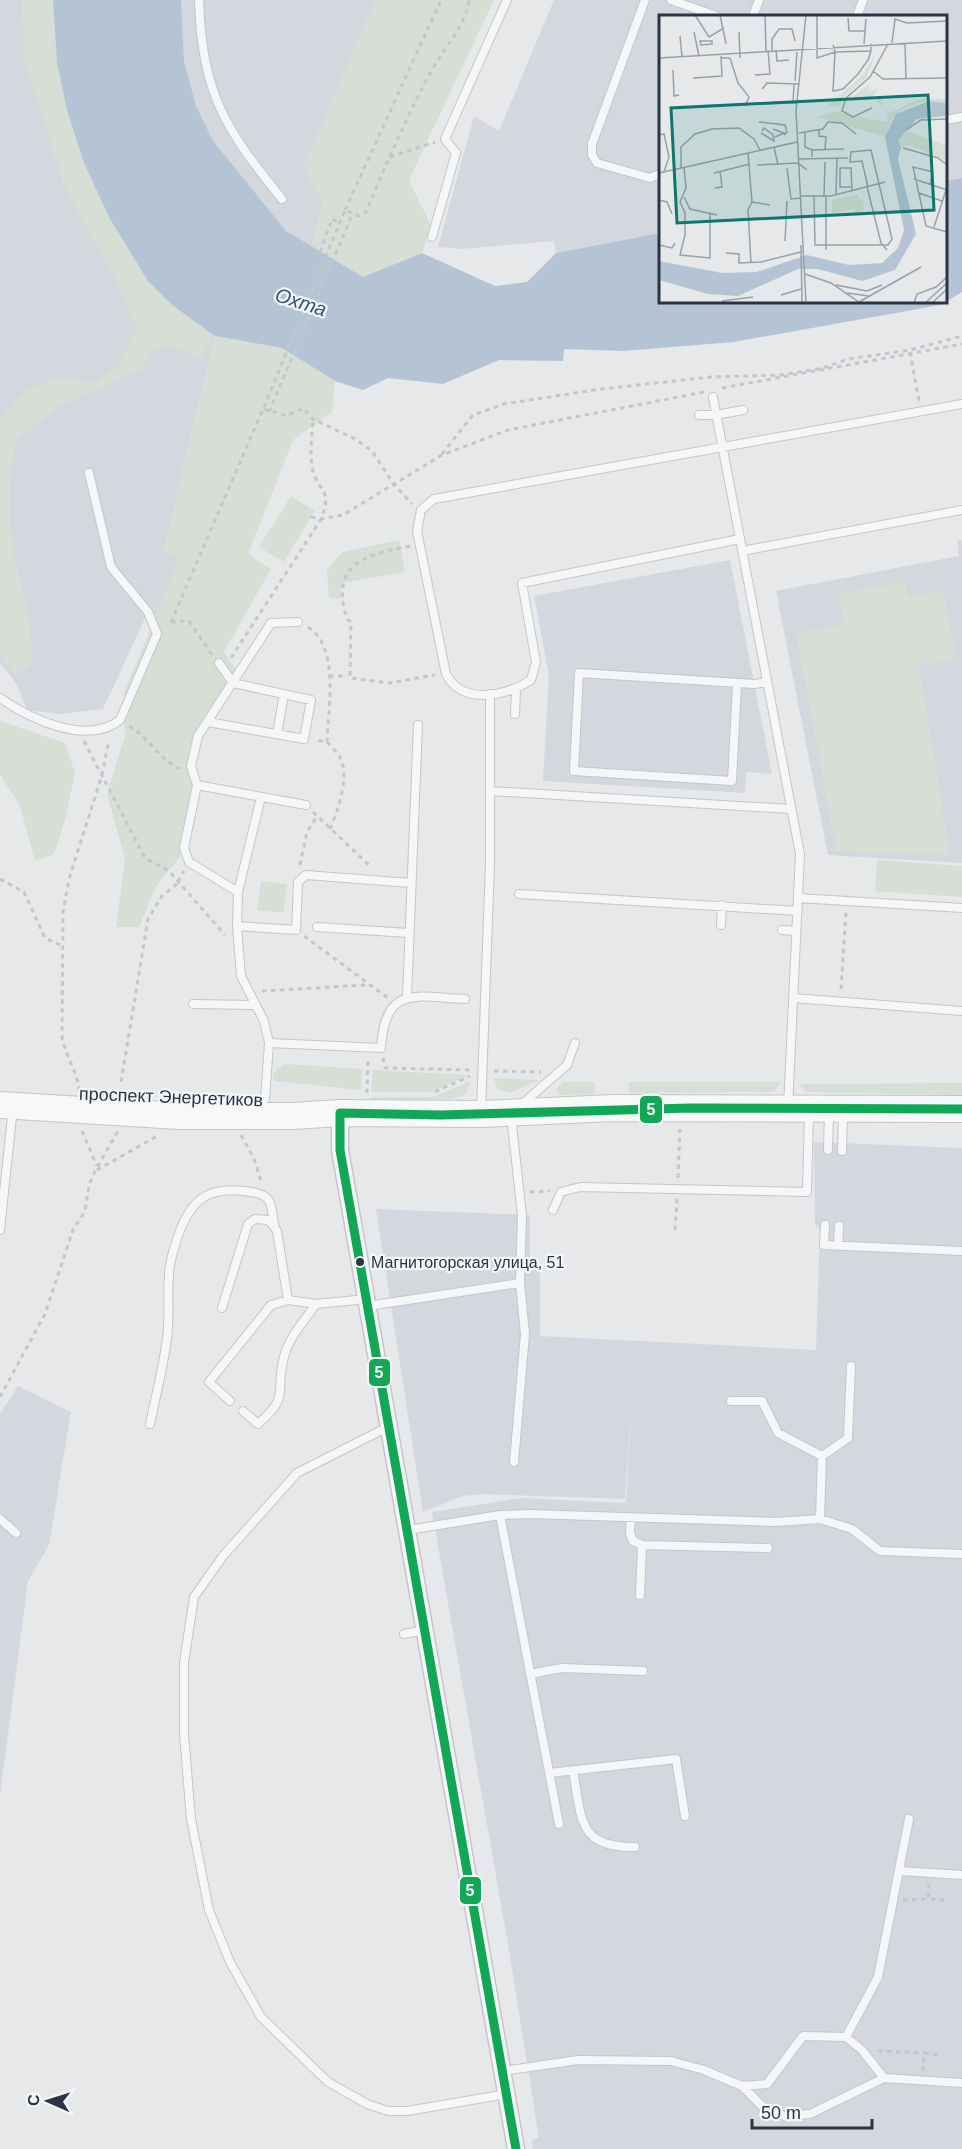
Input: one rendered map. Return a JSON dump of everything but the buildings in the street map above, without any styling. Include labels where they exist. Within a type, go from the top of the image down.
[{"type":"main road","name":"проспект Энергетиков","points":[[4,1100],[80,1095],[293,1100],[340,1113]]},
{"type":"main road","name":"проспект Энергетиков","points":[[4,1100],[179,1116],[293,1116],[340,1113],[481,1114],[613,1108],[962,1109]]},
{"type":"street","points":[[340,1113],[340,1150],[516,2149]]},
{"type":"lane","points":[[199,0],[200,37],[207,73],[219,109],[242,150],[282,199]]},
{"type":"lane","points":[[432,237],[456,153],[445,139],[507,0]]},
{"type":"lane","points":[[645,0],[592,144],[592,155],[597,163],[651,178],[659,174]]},
{"type":"lane","points":[[671,0],[713,15]]},
{"type":"lane","points":[[753,15],[759,0]]},
{"type":"lane","points":[[857,15],[863,0]]},
{"type":"lane","points":[[947,120],[962,117]]},
{"type":"lane","points":[[712,397],[800,854],[793,998],[828,1150]]},
{"type":"lane","points":[[740,539],[522,584],[536,662],[531,680],[516,689],[490,694],[462,693],[452,686],[446,674],[417,520],[421,510],[434,499],[962,404]]},
{"type":"lane","points":[[699,415],[716,415],[743,410]]},
{"type":"lane","points":[[0,698],[21,712],[47,724],[99,731],[110,728],[120,720],[157,634],[148,612],[111,567],[89,473]]},
{"type":"lane","points":[[742,551],[962,510]]},
{"type":"lane","points":[[238,892],[189,862],[184,848],[197,785],[190,766],[198,736],[271,623],[298,622]]},
{"type":"lane","points":[[208,722],[304,739],[311,700],[233,683],[221,667]]},
{"type":"lane","points":[[738,684],[732,781],[573,771],[579,673],[738,684],[767,682]]},
{"type":"lane","points":[[515,714],[516,689]]},
{"type":"lane","points":[[277,734],[284,694]]},
{"type":"lane","points":[[481,1114],[490,862],[490,694]]},
{"type":"lane","points":[[407,997],[418,725]]},
{"type":"lane","points":[[197,785],[306,806]]},
{"type":"lane","points":[[490,791],[791,810]]},
{"type":"lane","points":[[261,797],[238,892],[237,926],[241,976],[264,1021],[269,1043],[265,1099]]},
{"type":"lane","points":[[237,926],[296,930],[298,882],[306,875],[317,874],[411,883]]},
{"type":"lane","points":[[519,894],[798,910]]},
{"type":"lane","points":[[798,898],[962,908]]},
{"type":"lane","points":[[721,925],[722,905]]},
{"type":"lane","points":[[316,927],[408,933]]},
{"type":"lane","points":[[782,930],[796,931]]},
{"type":"lane","points":[[269,1043],[381,1048],[382,1026],[389,1009],[407,997],[465,999]]},
{"type":"lane","points":[[793,998],[962,1011]]},
{"type":"lane","points":[[193,1004],[255,1005]]},
{"type":"lane","points":[[514,1462],[525,1334],[520,1283],[520,1195],[510,1113],[567,1065],[574,1043]]},
{"type":"lane","points":[[0,1230],[10,1135],[4,1100]]},
{"type":"lane","points":[[817,1108],[842,1151]]},
{"type":"lane","points":[[554,1210],[561,1192],[580,1187],[807,1192],[817,1108]]},
{"type":"lane","points":[[0,1133],[10,1135]]},
{"type":"lane","points":[[150,1424],[167,1338],[168,1275],[172,1254],[189,1208],[214,1191],[232,1189],[264,1194],[270,1201],[288,1300]]},
{"type":"lane","points":[[222,1308],[248,1224],[255,1219],[262,1218],[274,1224]]},
{"type":"lane","points":[[825,1225],[824,1245],[962,1251]]},
{"type":"lane","points":[[838,1246],[839,1226]]},
{"type":"lane","points":[[230,1401],[209,1382],[265,1311],[279,1301],[316,1304],[368,1303],[520,1283]]},
{"type":"lane","points":[[243,1411],[258,1424],[280,1400],[284,1356],[291,1340],[316,1304]]},
{"type":"lane","points":[[822,1456],[848,1438],[851,1366]]},
{"type":"lane","points":[[731,1401],[762,1401],[778,1433],[822,1456]]},
{"type":"lane","points":[[390,1428],[297,1473],[223,1556],[194,1597],[184,1663],[184,1734],[191,1819],[209,1910],[230,1962],[261,2017],[328,2082],[367,2104],[388,2110],[408,2111],[507,2094]]},
{"type":"lane","points":[[820,1519],[822,1456]]},
{"type":"lane","points":[[500,1515],[559,1824]]},
{"type":"lane","points":[[408,1530],[500,1515],[630,1516],[776,1522],[820,1519],[852,1530],[880,1551],[962,1554]]},
{"type":"lane","points":[[630,1516],[630,1533],[633,1541],[642,1545],[768,1548]]},
{"type":"lane","points":[[0,1519],[16,1533]]},
{"type":"lane","points":[[640,1595],[642,1545]]},
{"type":"lane","points":[[404,1634],[425,1630]]},
{"type":"lane","points":[[530,1674],[562,1668],[643,1671]]},
{"type":"lane","points":[[549,1773],[676,1759],[685,1816]]},
{"type":"lane","points":[[573,1771],[583,1824],[595,1840],[613,1847],[635,1846]]},
{"type":"lane","points":[[846,2037],[878,1977],[909,1819]]},
{"type":"lane","points":[[900,1871],[962,1875]]},
{"type":"lane","points":[[742,2086],[767,2084],[804,2036],[846,2037],[862,2050],[884,2078]]},
{"type":"lane","points":[[503,2072],[578,2060],[671,2061],[704,2070],[742,2086],[766,2111],[784,2116],[810,2114],[884,2078],[962,2083]]},
{"type":"path","points":[[157,634],[171,622],[264,409],[345,210],[441,0]]},
{"type":"path","points":[[345,210],[351,215],[359,216],[366,212],[388,158],[428,76],[464,15],[469,0]]},
{"type":"path","points":[[388,158],[445,139]]},
{"type":"path","points":[[269,412],[351,215]]},
{"type":"path","points":[[320,252],[332,219],[339,224]]},
{"type":"path","points":[[442,455],[473,415],[504,405],[612,388],[711,377],[780,375],[823,368],[848,359],[910,352],[962,336]]},
{"type":"path","points":[[312,517],[321,519],[353,510],[393,483],[442,455],[508,430],[910,352],[962,344]]},
{"type":"path","points":[[910,352],[921,412]]},
{"type":"path","points":[[264,409],[290,416],[303,408],[313,419],[355,439],[372,451],[393,483],[421,510]]},
{"type":"path","points":[[221,667],[321,519],[326,506],[324,489],[313,473],[313,419]]},
{"type":"path","points":[[420,543],[366,556],[348,570],[343,587],[343,603],[347,619],[351,622],[350,678],[389,683],[446,674]]},
{"type":"path","points":[[171,622],[189,621],[206,647]]},
{"type":"path","points":[[298,622],[312,629],[326,646],[329,676],[327,742],[341,759],[342,780],[339,808],[330,829]]},
{"type":"path","points":[[329,676],[344,676]]},
{"type":"path","points":[[79,1078],[65,1056],[62,1037],[63,912],[69,879],[102,775],[106,745],[120,720],[150,742],[160,757],[193,774]]},
{"type":"path","points":[[77,729],[145,858],[169,871],[238,950]]},
{"type":"path","points":[[304,739],[327,742]]},
{"type":"path","points":[[306,806],[385,881]]},
{"type":"path","points":[[298,882],[307,832],[316,816]]},
{"type":"path","points":[[0,879],[24,892],[45,938],[63,946]]},
{"type":"path","points":[[121,1082],[148,919],[162,896],[178,883]]},
{"type":"path","points":[[842,989],[846,900]]},
{"type":"path","points":[[296,930],[368,985],[397,1004]]},
{"type":"path","points":[[249,994],[266,989],[368,985]]},
{"type":"path","points":[[368,1047],[367,1094],[378,1094]]},
{"type":"path","points":[[381,1048],[385,1068],[559,1072]]},
{"type":"path","points":[[432,1094],[482,1071]]},
{"type":"path","points":[[81,1127],[98,1166]]},
{"type":"path","points":[[0,1397],[45,1314],[73,1230],[86,1211],[89,1185],[119,1130]]},
{"type":"path","points":[[95,1171],[165,1131]]},
{"type":"path","points":[[238,1131],[254,1159],[264,1194]]},
{"type":"path","points":[[520,1195],[540,1190],[561,1192]]},
{"type":"path","points":[[928,1899],[930,1873]]},
{"type":"path","points":[[894,1900],[946,1900]]},
{"type":"path","points":[[862,2050],[938,2055]]},
{"type":"path","points":[[922,2081],[924,2053]]},
{"type":"shaded area","points":[[0,0],[53,0],[57,62],[172,305],[215,336],[163,553],[180,557],[157,615],[148,612],[103,709],[60,714],[27,710],[16,683],[0,663]]},
{"type":"shaded area","points":[[22,0],[53,0],[57,62],[67,110],[84,163],[172,305],[213,334],[201,360],[175,347],[154,348],[141,370],[60,406],[16,440],[10,485],[10,519],[13,548],[30,629],[32,663],[16,675],[0,656],[0,420],[25,391],[57,378],[95,382],[119,365],[137,328],[112,273],[64,186],[24,59]]},
{"type":"shaded area","points":[[181,0],[376,0],[304,166],[323,202],[311,247],[286,231],[266,210],[213,141],[196,106],[184,61]]},
{"type":"shaded area","points":[[376,0],[494,0],[409,180],[431,226],[422,253],[363,277],[311,247],[323,202],[304,166]]},
{"type":"shaded area","points":[[554,0],[962,0],[962,178],[947,181],[947,15],[659,15],[659,233],[556,253],[554,241],[461,249],[438,247],[474,116],[499,131]]},
{"type":"shaded area","points":[[215,336],[282,348],[335,381],[332,412],[293,440],[248,554],[271,569],[224,652],[236,670],[193,736],[186,767],[192,784],[179,858],[156,886],[139,927],[116,927],[125,859],[107,794],[125,736],[124,693],[180,557],[163,553]]},
{"type":"shaded area","points":[[291,496],[315,511],[284,562],[259,547]]},
{"type":"shaded area","points":[[399,540],[405,572],[342,583],[340,599],[329,597],[327,571],[342,552]]},
{"type":"shaded area","points":[[962,540],[962,863],[828,855],[776,591],[959,556],[957,541]]},
{"type":"shaded area","points":[[730,560],[772,774],[746,772],[745,793],[543,781],[549,675],[534,596]]},
{"type":"shaded area","points":[[905,582],[908,597],[944,591],[956,659],[919,665],[950,855],[836,851],[796,633],[844,625],[839,593]]},
{"type":"shaded area","points":[[0,721],[65,743],[75,773],[65,820],[54,854],[35,861],[20,806],[0,775]]},
{"type":"shaded area","points":[[877,860],[962,866],[962,897],[875,891]]},
{"type":"shaded area","points":[[261,881],[287,884],[283,913],[257,910]]},
{"type":"shaded area","points":[[284,1064],[362,1069],[361,1090],[275,1081],[272,1074]]},
{"type":"shaded area","points":[[373,1070],[469,1075],[432,1092],[371,1092]]},
{"type":"shaded area","points":[[494,1078],[539,1080],[510,1093],[497,1089]]},
{"type":"shaded area","points":[[471,1081],[466,1094],[451,1099],[371,1100],[370,1097],[433,1097]]},
{"type":"shaded area","points":[[563,1082],[594,1082],[595,1094],[560,1095],[556,1089]]},
{"type":"shaded area","points":[[629,1082],[781,1082],[774,1092],[629,1093]]},
{"type":"shaded area","points":[[962,1083],[962,1095],[806,1092],[799,1084]]},
{"type":"shaded area","points":[[814,1142],[962,1148],[962,2149],[533,2149],[532,2140],[539,2138],[508,1944],[432,1512],[521,1498],[626,1503],[632,1396],[625,1499],[483,1494],[463,1496],[423,1512],[376,1209],[530,1215],[530,1266],[540,1266],[540,1336],[816,1350],[820,1230],[815,1225]]},
{"type":"shaded area","points":[[18,1386],[71,1412],[49,1545],[28,1581],[0,1795],[0,1414]]},
{"type":"water","name":"Охта","points":[[53,0],[181,0],[184,61],[196,106],[213,141],[286,231],[363,277],[422,253],[495,286],[527,282],[556,253],[659,233],[659,303],[943,303],[734,342],[623,351],[564,349],[563,361],[499,360],[443,384],[388,378],[363,390],[335,381],[282,348],[215,336],[172,305],[148,281],[110,219],[84,163],[67,110],[57,62]]},
{"type":"water","points":[[962,178],[962,292],[947,300],[947,181]]},
{"type":"transit line","name":"5","points":[[340,1113],[441,1115],[691,1108],[962,1109]]},
{"type":"transit line","name":"5","points":[[340,1113],[340,1150],[516,2149]]},
{"type":"place","name":"Магнитогорская улица, 51","points":[[360,1262]]}]
